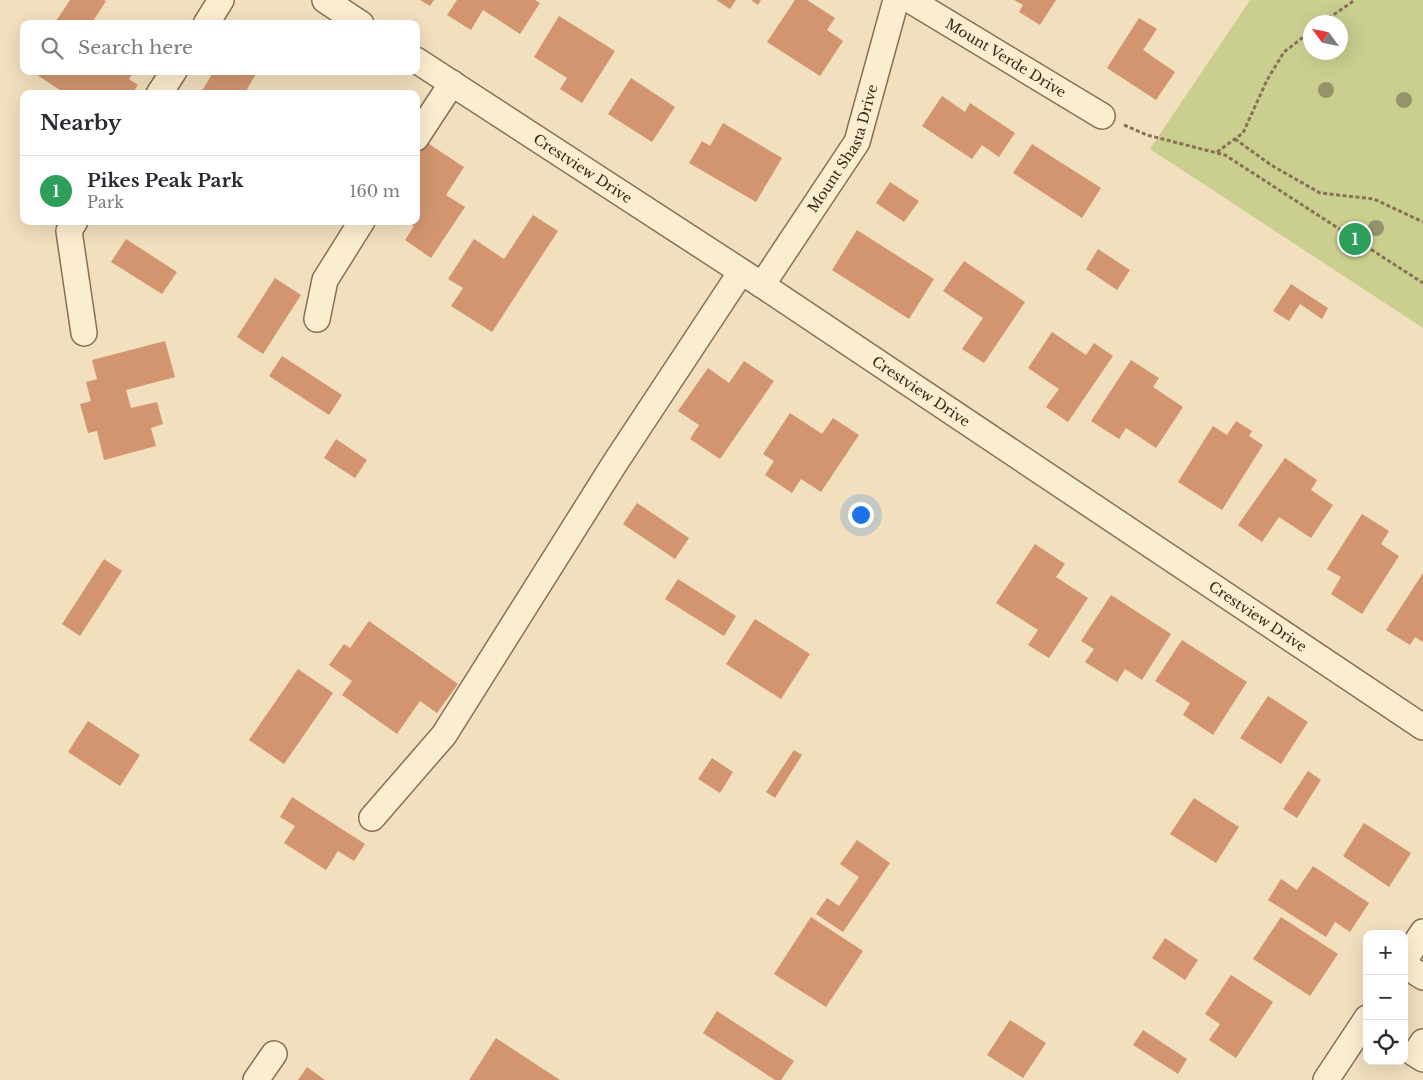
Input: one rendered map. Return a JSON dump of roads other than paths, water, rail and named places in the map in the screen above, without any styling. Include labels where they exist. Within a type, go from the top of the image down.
[{"type":"street","points":[[208,20],[221,0]]},
{"type":"street","points":[[325,0],[355,20]]},
{"type":"street","name":"Mount Shasta Drive","points":[[762,286],[857,142],[896,0]]},
{"type":"street","name":"Mount Verde Drive","points":[[910,0],[1102,116]]},
{"type":"street","name":"Crestview Drive","points":[[420,63],[741,272],[1423,727]]},
{"type":"street","points":[[162,90],[171,75]]},
{"type":"street","points":[[420,132],[452,83]]},
{"type":"street","points":[[73,225],[69,231],[84,333]]},
{"type":"street","points":[[317,319],[326,280],[360,225]]},
{"type":"street","points":[[372,818],[444,735],[620,454],[741,272]]},
{"type":"street","points":[[1408,956],[1423,932]]},
{"type":"street","points":[[1408,966],[1423,977]]},
{"type":"street","points":[[1326,1080],[1366,1020]]},
{"type":"street","points":[[1423,1042],[1415,1054],[1423,1059]]},
{"type":"street","points":[[256,1080],[274,1054]]},
{"type":"place","name":"Pikes Peak Park","points":[[1355,239]]}]
